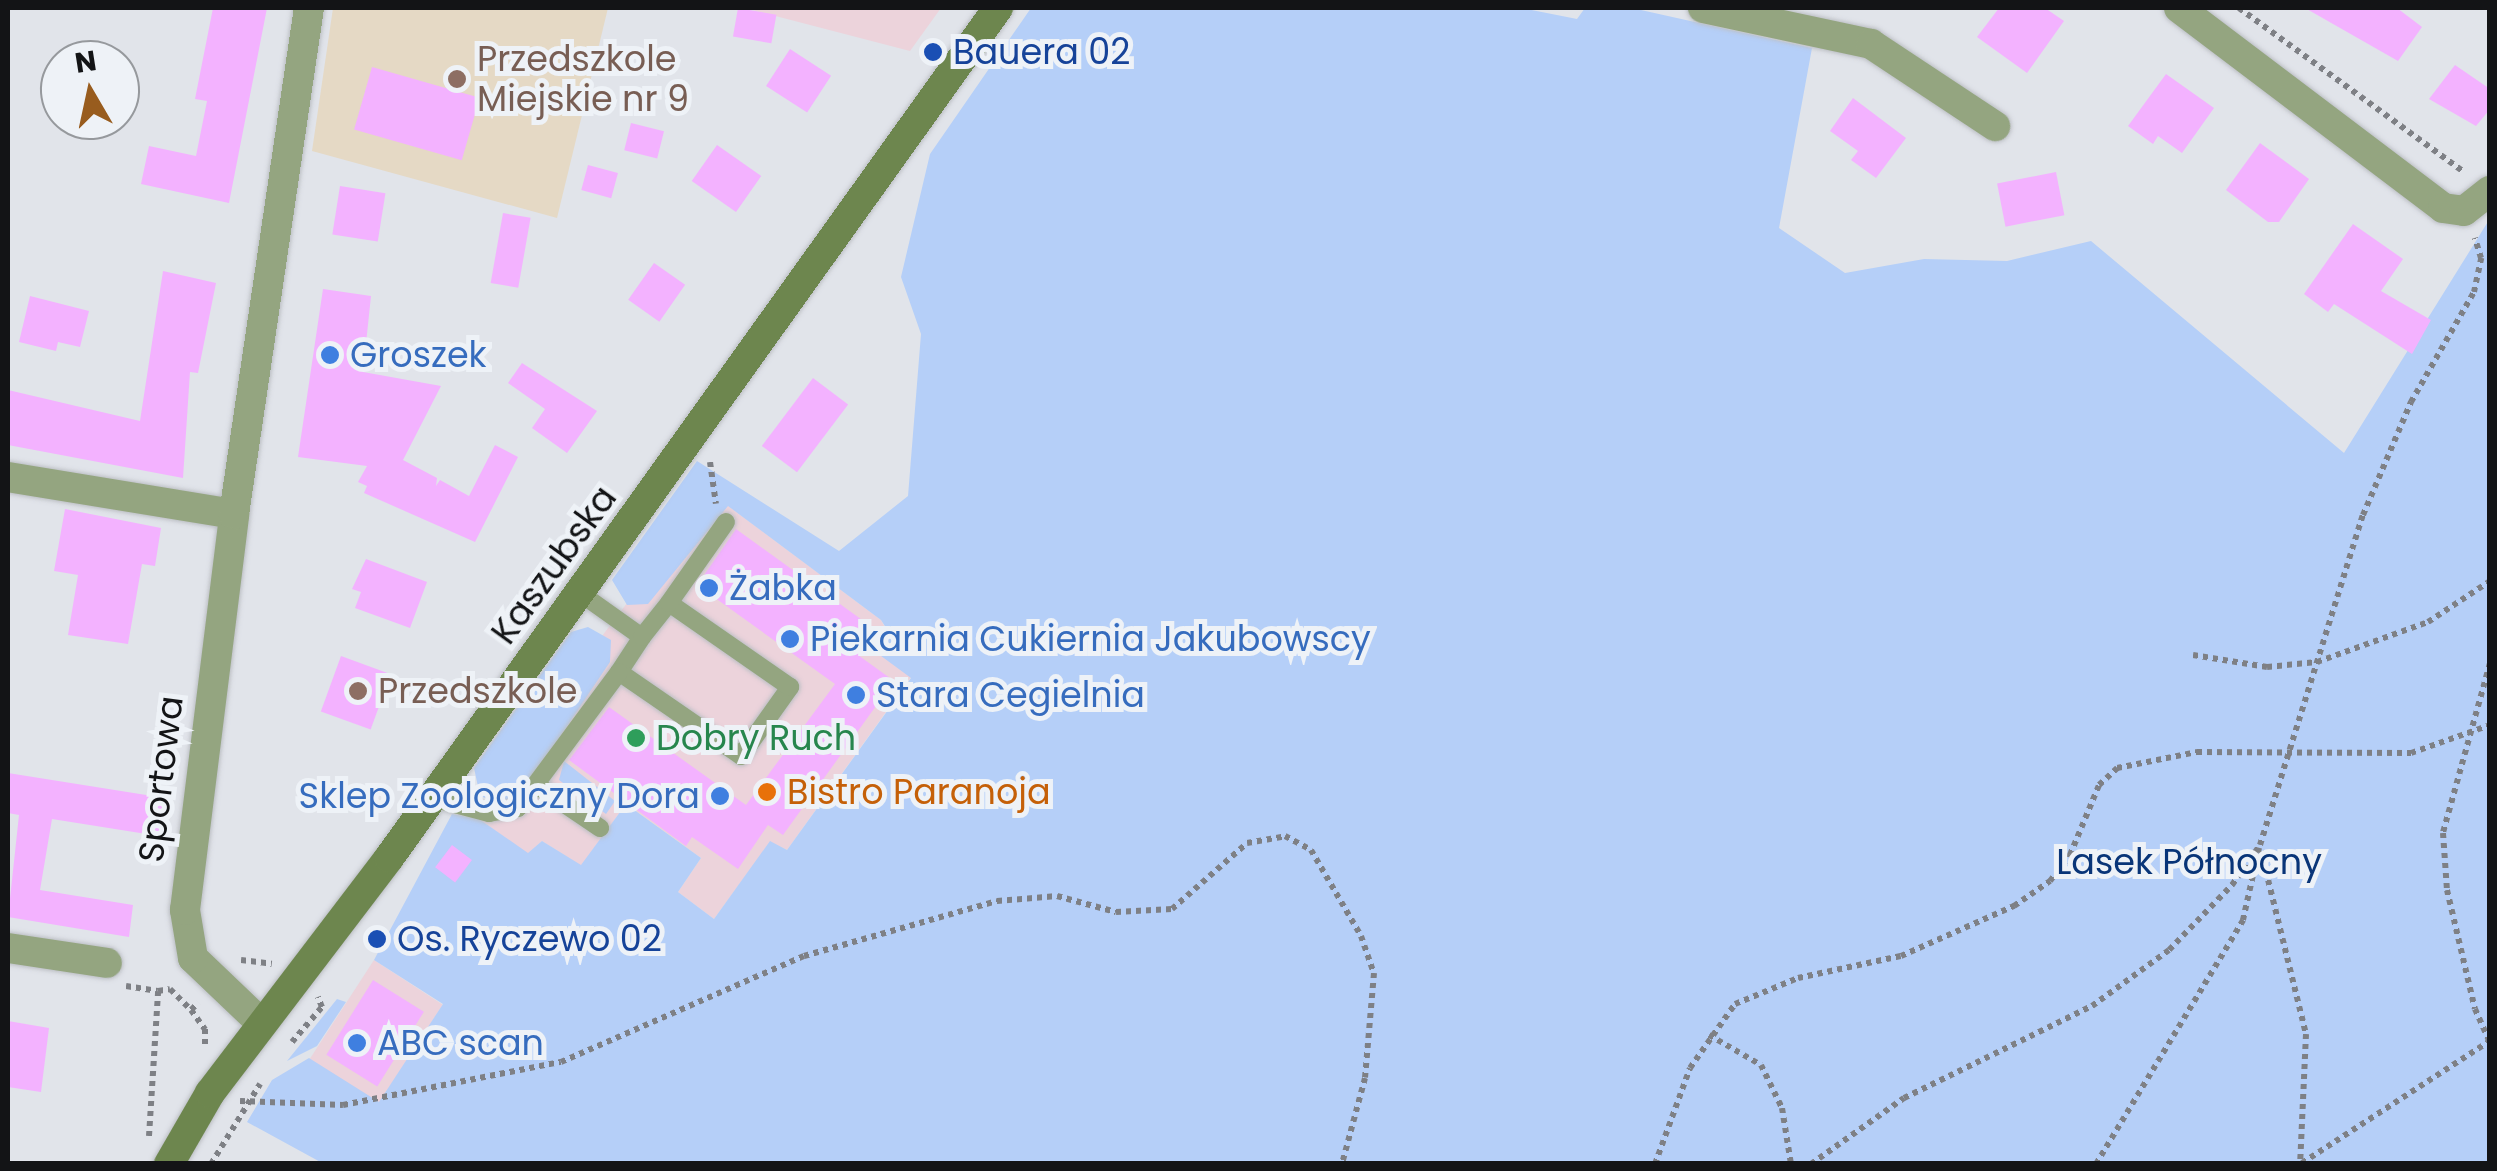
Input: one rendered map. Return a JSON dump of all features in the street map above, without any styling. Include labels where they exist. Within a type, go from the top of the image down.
[{"type":"main road","name":"Kaszubska","points":[[169,1164],[210,1093],[432,798],[998,8]]},
{"type":"street","name":"Sportowa","points":[[262,1023],[215,985],[193,958],[185,910],[234,514],[309,8]]},
{"type":"street","points":[[1702,8],[1871,44],[1995,126]]},
{"type":"street","points":[[2179,8],[2443,208],[2464,212],[2482,185]]},
{"type":"street","points":[[8,477],[234,514]]},
{"type":"street","points":[[8,948],[109,974]]},
{"type":"lane","points":[[432,798],[498,814],[518,808],[538,786],[726,522]]},
{"type":"lane","points":[[580,593],[642,637]]},
{"type":"lane","points":[[619,672],[741,756],[790,687],[669,603]]},
{"type":"lane","points":[[538,786],[600,828]]},
{"type":"path","points":[[2239,8],[2482,185]]},
{"type":"path","points":[[2096,1164],[2244,920],[2260,845],[2363,515],[2411,402],[2474,292],[2481,258],[2464,212]]},
{"type":"path","points":[[2192,655],[2267,666],[2317,662],[2428,622],[2490,581]]},
{"type":"path","points":[[2301,1164],[2489,1042],[2447,890],[2443,834],[2490,663]]},
{"type":"path","points":[[1655,1164],[1709,1035],[1736,1004],[1763,989],[1901,956],[2014,906],[2050,881],[2070,855],[2099,785],[2117,768],[2197,752],[2411,754],[2490,726]]},
{"type":"path","points":[[210,1093],[260,1107],[344,1105],[561,1062],[804,956],[912,921],[1057,896],[1116,912],[1172,909],[1247,843],[1285,836],[1311,850],[1361,936],[1374,972],[1365,1078],[1342,1164]]},
{"type":"path","points":[[1811,1164],[1904,1098],[2092,1006],[2168,950],[2232,886],[2260,845]]},
{"type":"path","points":[[2260,845],[2306,1034],[2301,1164]]},
{"type":"path","points":[[109,974],[158,991],[170,989],[191,1010],[238,959],[275,963]]},
{"type":"path","points":[[148,1138],[158,991]]},
{"type":"path","points":[[1709,1035],[1760,1066],[1782,1108],[1792,1164]]},
{"type":"shaded area","name":"Przedszkole Miejskie nr 9","points":[[333,8],[608,8],[557,218],[312,151]]},
{"type":"shaded area","points":[[745,8],[941,8],[910,51]]},
{"type":"shaded area","points":[[711,493],[881,620],[911,677],[787,850],[770,842],[714,919],[678,892],[701,858],[626,804],[581,866],[542,841],[528,854],[479,819],[605,632]]},
{"type":"shaded area","points":[[374,960],[443,1005],[379,1104],[310,1059]]},
{"type":"green space","name":"Lasek Północny","points":[[1031,8],[1521,8],[1577,19],[1585,8],[1632,8],[1812,48],[1779,228],[1845,273],[1924,259],[2007,261],[2091,241],[2344,453],[2489,220],[2489,1163],[324,1164],[247,1122],[272,1080],[309,1058],[379,1102],[443,1004],[374,960],[452,814],[479,819],[528,853],[542,841],[581,865],[626,804],[701,858],[678,892],[714,919],[770,841],[787,850],[911,678],[873,650],[888,631],[881,620],[728,506],[648,604],[627,605],[612,580],[697,461],[839,551],[908,496],[921,334],[901,277],[930,154]]},
{"type":"green space","points":[[588,627],[611,640],[610,662],[523,792],[499,803],[480,796],[474,768],[571,632]]},
{"type":"green space","points":[[564,761],[615,801],[606,814],[559,780]]},
{"type":"green space","points":[[337,999],[346,1002],[317,1046],[287,1061]]},
{"type":"building","points":[[213,8],[267,8],[229,203],[141,184],[149,146],[196,156],[207,101],[195,99]]},
{"type":"building","points":[[738,8],[776,15],[771,43],[733,37]]},
{"type":"building","points":[[1999,8],[2045,8],[2064,21],[2027,73],[1977,37]]},
{"type":"building","points":[[2305,8],[2397,8],[2422,27],[2398,61]]},
{"type":"building","points":[[790,49],[831,76],[807,113],[766,86]]},
{"type":"building","points":[[2455,65],[2490,89],[2490,109],[2476,126],[2429,99]]},
{"type":"building","points":[[372,67],[480,98],[462,160],[354,129]]},
{"type":"building","points":[[2166,74],[2214,108],[2182,153],[2158,136],[2153,144],[2128,126]]},
{"type":"building","points":[[1853,98],[1906,138],[1876,178],[1851,160],[1858,151],[1830,131]]},
{"type":"building","points":[[631,123],[664,131],[657,158],[624,150]]},
{"type":"building","points":[[2260,143],[2309,179],[2279,222],[2268,222],[2226,190]]},
{"type":"building","points":[[717,145],[761,176],[736,212],[692,181]]},
{"type":"building","points":[[588,165],[618,173],[611,198],[581,190]]},
{"type":"building","points":[[2056,172],[2064,215],[2005,227],[1997,183]]},
{"type":"building","points":[[340,186],[385,193],[378,242],[332,234]]},
{"type":"building","points":[[503,213],[531,218],[518,288],[491,283]]},
{"type":"building","points":[[2353,224],[2403,259],[2381,291],[2431,320],[2412,354],[2334,304],[2328,312],[2304,294]]},
{"type":"building","points":[[654,263],[685,285],[659,322],[628,300]]},
{"type":"building","points":[[163,271],[216,283],[198,373],[190,372],[183,478],[8,445],[8,390],[140,421]]},
{"type":"building","points":[[323,289],[371,296],[363,372],[441,386],[403,460],[437,478],[436,486],[440,480],[469,496],[495,445],[518,457],[475,542],[364,493],[367,486],[358,482],[367,466],[298,457]]},
{"type":"building","points":[[30,296],[89,311],[80,347],[58,342],[56,351],[19,342]]},
{"type":"building","points":[[522,363],[597,411],[567,453],[532,428],[545,409],[508,383]]},
{"type":"building","points":[[813,378],[848,404],[797,472],[762,446]]},
{"type":"building","points":[[65,509],[161,528],[155,566],[142,564],[128,644],[68,635],[78,575],[54,571]]},
{"type":"building","name":"Stara Cegielnia","points":[[736,529],[876,630],[858,655],[894,681],[783,835],[768,825],[738,869],[692,837],[686,846],[569,760],[609,707],[746,805],[835,684],[697,585]]},
{"type":"building","points":[[366,559],[427,582],[410,628],[355,608],[361,592],[352,589]]},
{"type":"building","points":[[341,656],[391,674],[371,730],[321,711]]},
{"type":"building","points":[[8,773],[165,798],[159,836],[52,819],[40,890],[133,905],[129,937],[8,917],[19,815],[8,813]]},
{"type":"building","points":[[452,845],[472,860],[455,882],[435,867]]},
{"type":"building","points":[[373,980],[424,1012],[377,1086],[326,1055]]},
{"type":"building","points":[[8,1021],[49,1028],[41,1092],[8,1087]]},
{"type":"place","name":"Bauera 02","points":[[933,52]]},
{"type":"place","name":"Przedszkole Miejskie nr 9","points":[[457,79]]},
{"type":"place","name":"Groszek","points":[[330,355]]},
{"type":"place","name":"Żabka","points":[[709,588]]},
{"type":"place","name":"Piekarnia Cukiernia Jakubowscy","points":[[790,639]]},
{"type":"place","name":"Przedszkole","points":[[358,691]]},
{"type":"place","name":"Stara Cegielnia","points":[[856,695]]},
{"type":"place","name":"Dobry Ruch","points":[[636,738]]},
{"type":"place","name":"Bistro Paranoja","points":[[767,792]]},
{"type":"place","name":"Sklep Zoologiczny Dora","points":[[720,796]]},
{"type":"place","name":"Os. Ryczewo 02","points":[[377,939]]},
{"type":"place","name":"ABC scan","points":[[357,1043]]}]
